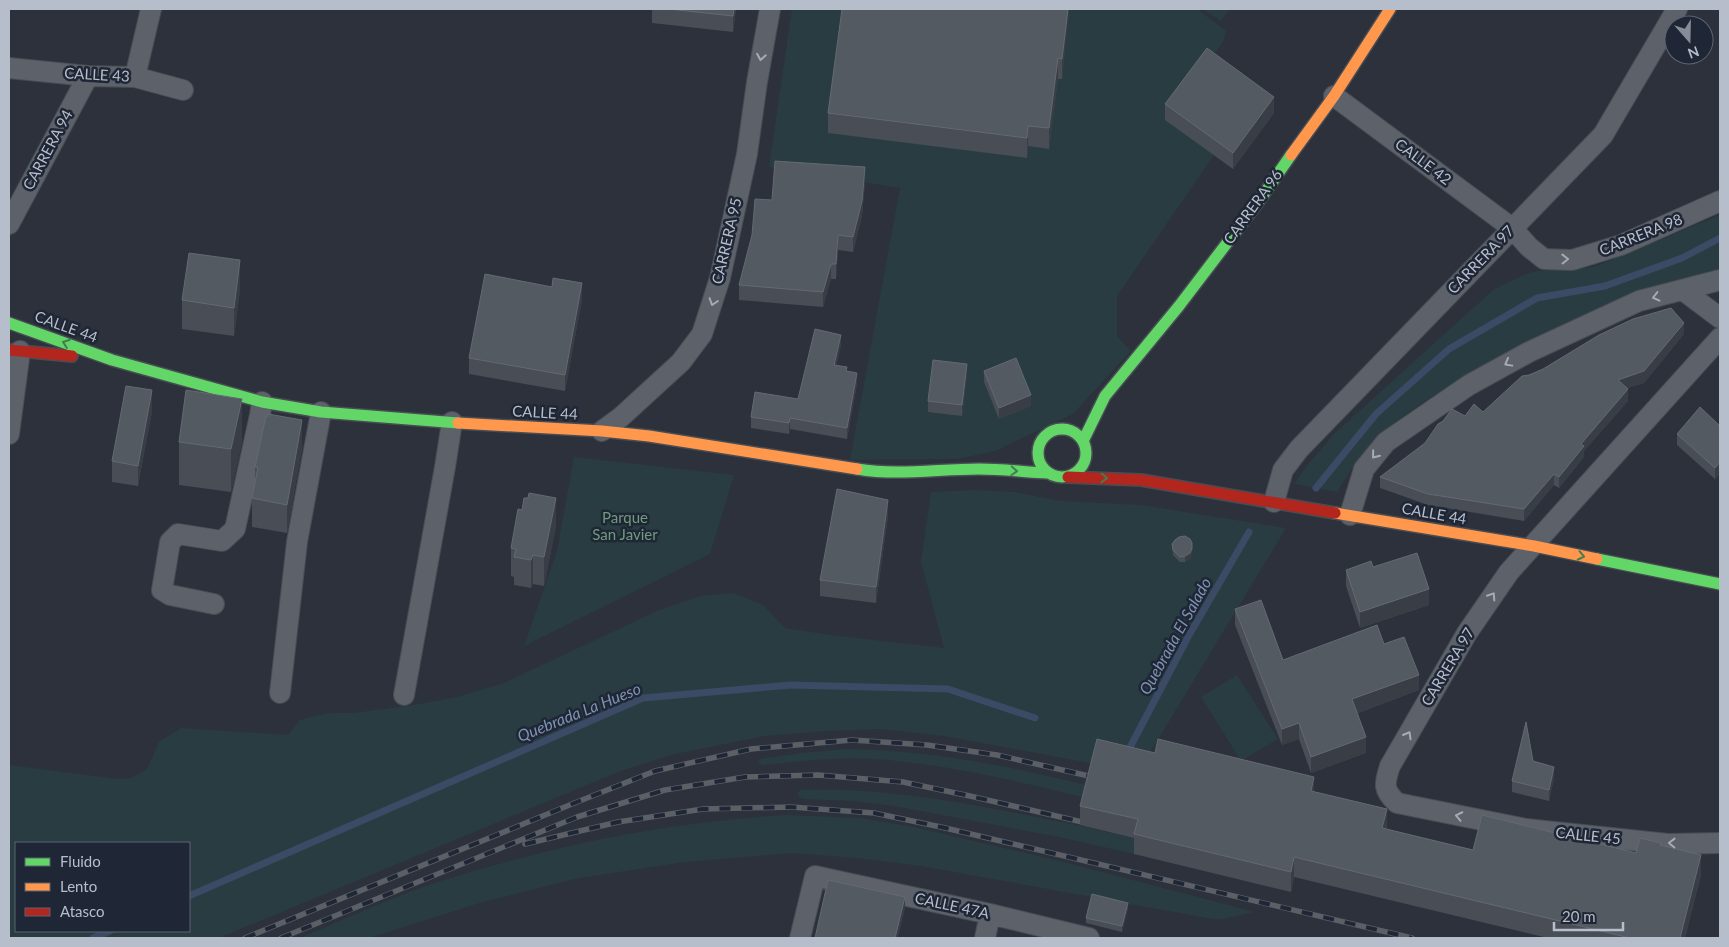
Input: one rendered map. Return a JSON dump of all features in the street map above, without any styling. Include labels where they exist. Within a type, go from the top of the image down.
[{"type":"street","points":[[135,77],[151,9]]},
{"type":"street","name":"CARRERA 95","points":[[602,431],[621,417],[681,362],[702,334],[720,278],[746,154],[770,9]]},
{"type":"street","name":"CARRERA 96","points":[[1089,407],[1105,396],[1214,261],[1334,96],[1390,9]]},
{"type":"street","name":"CARRERA 97","points":[[1274,502],[1283,470],[1299,449],[1603,135],[1677,9]]},
{"type":"street","name":"CALLE 43","points":[[9,68],[88,76],[135,77],[183,90]]},
{"type":"street","name":"CARRERA 94","points":[[9,224],[88,76]]},
{"type":"street","name":"CALLE 42","points":[[1334,96],[1512,228]]},
{"type":"street","name":"CARRERA 98","points":[[1512,228],[1529,247],[1544,259],[1572,260],[1621,246],[1720,201]]},
{"type":"street","points":[[1350,515],[1364,469],[1386,442],[1469,385],[1528,352],[1639,301],[1684,291],[1720,280]]},
{"type":"street","points":[[1684,291],[1720,318]]},
{"type":"street","name":"CALLE 44","points":[[9,322],[112,360],[262,402],[321,412],[602,431],[649,436],[874,472],[979,469],[1048,473]]},
{"type":"street","name":"CARRERA 97","points":[[1386,778],[1390,766],[1467,633],[1500,584],[1720,338]]},
{"type":"street","points":[[9,434],[14,350]]},
{"type":"street","name":"CALLE 44","points":[[14,350],[112,360]]},
{"type":"street","name":"CARRERA 96","points":[[1088,449],[1105,396]]},
{"type":"street","points":[[214,604],[170,595],[162,590],[170,542],[178,534],[222,541],[235,529],[262,402]]},
{"type":"street","points":[[280,693],[297,542],[321,412]]},
{"type":"street","points":[[1058,430],[1073,419]]},
{"type":"street","points":[[404,695],[452,422]]},
{"type":"street","points":[[1058,430],[1072,431],[1088,449],[1084,464],[1080,470],[1068,477],[1059,477],[1048,473],[1040,462],[1038,455],[1038,448],[1042,441],[1051,431],[1058,430]]},
{"type":"street","points":[[1024,449],[1042,441]]},
{"type":"street","name":"CALLE 44","points":[[979,469],[1006,457]]},
{"type":"street","name":"CALLE 44","points":[[1118,467],[1141,480]]},
{"type":"street","name":"CALLE 44","points":[[1068,477],[1141,480],[1534,546],[1720,584]]},
{"type":"street","name":"CALLE 45","points":[[1386,778],[1386,788],[1389,795],[1397,803],[1526,829],[1668,844],[1720,843]]},
{"type":"street","name":"CALLE 47A","points":[[800,938],[815,876],[990,914],[1089,938]]},
{"type":"street","points":[[985,938],[990,914]]},
{"type":"green space","points":[[792,9],[1197,9],[1226,31],[1224,40],[1211,59],[1214,155],[1117,296],[1117,336],[1131,351],[1073,414],[995,451],[958,459],[850,460],[900,188],[769,167]]},
{"type":"green space","points":[[1203,9],[1229,9],[1221,21]]},
{"type":"green space","points":[[1720,215],[1720,270],[1603,307],[1540,336],[1465,377],[1419,405],[1378,437],[1361,456],[1337,492],[1294,484],[1335,433],[1493,290],[1532,272],[1597,266]]},
{"type":"green space","name":"Parque San Javier","points":[[574,457],[734,475],[710,554],[524,646],[557,551]]},
{"type":"green space","points":[[975,490],[1015,492],[1060,501],[1141,505],[1286,528],[1151,751],[1160,753],[1095,764],[944,736],[882,729],[764,736],[671,755],[618,772],[219,938],[9,938],[9,765],[118,779],[131,778],[147,769],[159,742],[181,728],[288,735],[300,720],[314,716],[414,705],[457,697],[504,683],[659,610],[700,596],[733,593],[763,605],[785,628],[944,648],[921,562],[931,492]]},
{"type":"green space","points":[[1237,675],[1278,739],[1241,761],[1201,697]]},
{"type":"green space","points":[[847,749],[908,752],[970,760],[1090,786],[1087,798],[981,774],[899,761],[845,759],[763,765],[758,762],[761,759],[801,753]]},
{"type":"green space","points":[[801,790],[851,790],[926,798],[1001,810],[1138,839],[1134,854],[1059,837],[894,806],[854,801],[802,799],[798,795],[798,792]]},
{"type":"green space","points":[[786,815],[861,818],[914,827],[1068,863],[1255,912],[1223,919],[1213,919],[921,866],[792,853],[685,862],[574,879],[483,902],[369,938],[300,938],[423,887],[466,873],[544,852],[646,831],[716,821]]},
{"type":"building","points":[[669,9],[734,9],[733,16]]},
{"type":"building","points":[[842,9],[1068,9],[1062,59],[1058,58],[1049,128],[1028,126],[1027,138],[828,113]]},
{"type":"building","points":[[1207,48],[1274,97],[1233,153],[1165,104]]},
{"type":"building","points":[[775,161],[865,167],[862,201],[853,237],[838,235],[836,264],[831,264],[823,292],[739,285],[752,235],[755,199],[772,200]]},
{"type":"building","points":[[189,253],[240,260],[234,308],[182,300]]},
{"type":"building","points":[[485,274],[552,287],[553,278],[582,283],[565,375],[469,358]]},
{"type":"building","points":[[1671,308],[1684,323],[1644,371],[1618,380],[1628,389],[1581,444],[1584,446],[1559,477],[1554,474],[1524,509],[1428,494],[1380,477],[1425,443],[1438,424],[1443,421],[1452,409],[1465,416],[1474,404],[1483,412],[1522,376],[1543,369],[1599,335],[1633,319]]},
{"type":"building","points":[[815,329],[841,335],[834,365],[847,367],[846,371],[857,373],[847,428],[790,418],[789,423],[751,417],[755,392],[798,399]]},
{"type":"building","points":[[1016,358],[1031,395],[999,408],[984,371]]},
{"type":"building","points":[[933,360],[967,364],[962,405],[928,401]]},
{"type":"building","points":[[126,386],[152,390],[138,466],[112,461]]},
{"type":"building","points":[[186,390],[242,399],[231,449],[179,442]]},
{"type":"building","points":[[1700,407],[1720,426],[1720,462],[1715,468],[1677,434]]},
{"type":"building","points":[[268,414],[302,420],[287,505],[252,498],[258,467],[255,467]]},
{"type":"building","points":[[837,489],[888,500],[876,587],[820,580]]},
{"type":"building","points":[[529,493],[556,498],[544,557],[533,555],[531,560],[514,557],[516,549],[511,548],[518,509],[522,510],[524,498],[528,498]]},
{"type":"building","points":[[1185,536],[1190,539],[1192,549],[1190,553],[1180,557],[1173,550],[1172,544],[1179,537]]},
{"type":"building","points":[[1417,553],[1429,589],[1360,612],[1346,570],[1371,561],[1373,567]]},
{"type":"building","points":[[1261,600],[1283,660],[1377,625],[1384,644],[1404,637],[1419,675],[1352,699],[1366,737],[1311,757],[1299,723],[1282,729],[1235,609]]},
{"type":"building","points":[[1526,722],[1533,761],[1554,767],[1549,790],[1512,781]]},
{"type":"building","points":[[1097,739],[1155,753],[1158,739],[1314,777],[1311,791],[1387,809],[1382,828],[1473,850],[1482,815],[1636,853],[1640,838],[1701,855],[1680,938],[1630,938],[1294,857],[1291,872],[1134,834],[1138,819],[1080,806]]},
{"type":"building","points":[[828,880],[905,897],[895,938],[815,938]]},
{"type":"building","points":[[1092,894],[1128,903],[1122,926],[1086,918]]},
{"type":"waterway","name":"Quebrada El Salado","points":[[1316,488],[1376,414],[1449,349],[1537,298],[1605,286],[1682,258],[1720,238]]},
{"type":"waterway","name":"Quebrada El Salado","points":[[1127,753],[1188,637],[1249,532]]},
{"type":"waterway","name":"Quebrada La Hueso","points":[[190,896],[643,698],[791,685],[948,689],[1035,718]]},
{"type":"waterway","name":"Quebrada La Hueso","points":[[93,938],[108,932]]},
{"type":"railway","points":[[245,938],[655,771],[751,749],[852,740],[927,745],[997,755],[1102,779]]},
{"type":"railway","points":[[281,938],[577,817],[665,790],[745,777],[818,775],[903,782],[1095,825]]},
{"type":"railway","points":[[525,844],[618,822],[703,809],[791,807],[874,813],[941,827],[1412,938]]},
{"type":"traffic: fast","points":[[1083,441],[1105,396],[1179,306],[1259,201],[1291,155]]},
{"type":"traffic: fast","points":[[9,323],[112,360],[262,402],[321,412],[458,423]]},
{"type":"traffic: fast","points":[[1057,429],[1067,429],[1079,436],[1086,448],[1086,453],[1086,458],[1079,470],[1067,477],[1057,477],[1049,473],[1042,466],[1038,458],[1038,448],[1042,440],[1049,433],[1057,429]]},
{"type":"traffic: fast","points":[[857,469],[888,472],[988,469],[1048,473]]},
{"type":"traffic: fast","points":[[1597,559],[1720,584]]},
{"type":"traffic: slow","points":[[1291,155],[1334,96],[1390,9]]},
{"type":"traffic: slow","points":[[458,423],[602,431],[649,436],[857,469]]},
{"type":"traffic: slow","points":[[1335,513],[1534,546],[1597,559]]},
{"type":"traffic: jam","points":[[9,350],[72,356]]},
{"type":"traffic: jam","points":[[1068,477],[1141,480],[1335,513]]}]
